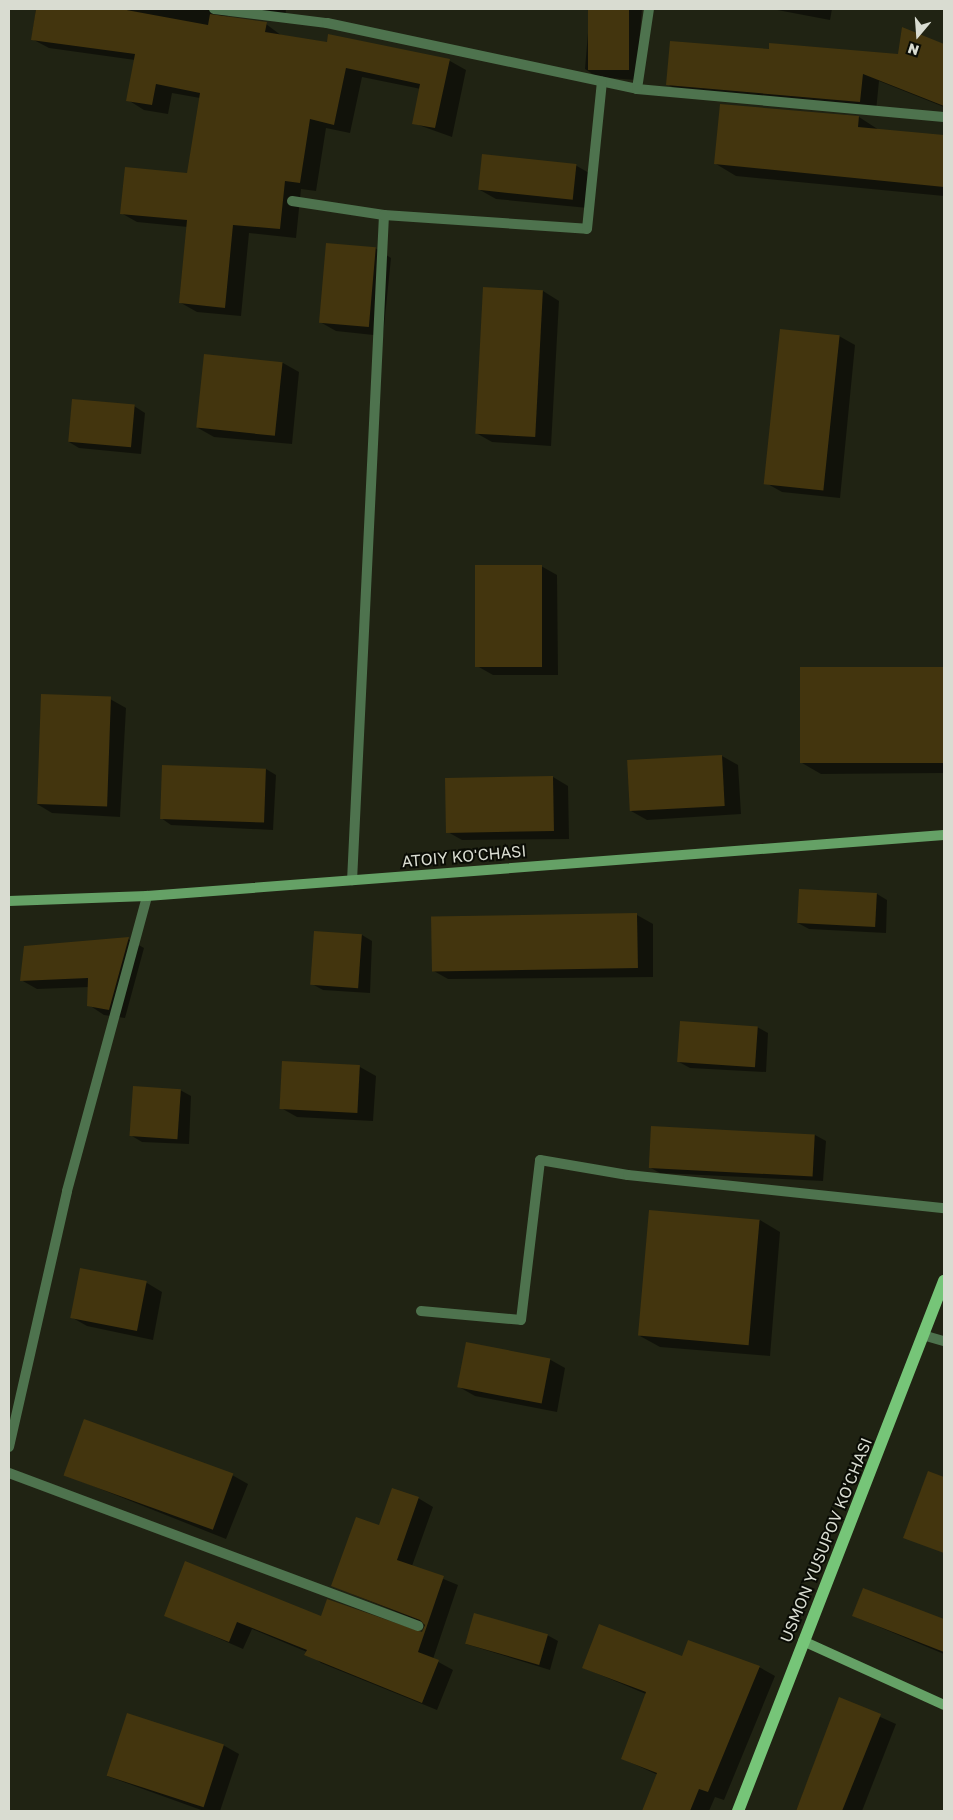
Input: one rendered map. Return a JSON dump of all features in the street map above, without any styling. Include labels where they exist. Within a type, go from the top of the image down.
[{"type":"main road","name":"USMON YUSUPOV KO'CHASI","points":[[738,1811],[803,1641],[926,1336],[944,1281]]},
{"type":"street","points":[[214,9],[327,23],[637,89],[944,117]]},
{"type":"street","points":[[637,89],[649,9]]},
{"type":"street","points":[[292,201],[384,215],[587,229],[602,82]]},
{"type":"street","points":[[352,880],[384,215]]},
{"type":"street","name":"ATOIY KO'CHASI","points":[[921,835],[944,841]]},
{"type":"street","name":"ATOIY KO'CHASI","points":[[9,901],[147,896],[921,835],[944,835]]},
{"type":"street","points":[[9,1448],[68,1191],[147,896]]},
{"type":"street","points":[[422,1311],[521,1320],[540,1160],[628,1175],[944,1208]]},
{"type":"street","points":[[926,1336],[944,1341]]},
{"type":"street","points":[[9,1474],[418,1626]]},
{"type":"street","points":[[803,1641],[944,1705]]},
{"type":"building","points":[[36,9],[121,9],[208,25],[210,14],[267,22],[265,32],[327,42],[328,34],[450,59],[435,128],[412,124],[420,84],[346,68],[334,125],[310,119],[300,183],[285,181],[280,229],[233,225],[225,308],[179,303],[187,220],[120,214],[125,167],[187,173],[200,93],[156,84],[152,105],[126,101],[135,54],[31,40]]},
{"type":"building","points":[[588,9],[629,9],[629,70],[588,70]]},
{"type":"building","points":[[902,27],[944,44],[944,106],[863,74],[860,102],[666,85],[670,41],[769,49],[769,43],[898,54]]},
{"type":"building","points":[[720,104],[859,116],[858,127],[944,135],[944,187],[714,164]]},
{"type":"building","points":[[482,154],[576,164],[573,200],[478,190]]},
{"type":"building","points":[[326,243],[376,247],[369,327],[319,323]]},
{"type":"building","points":[[483,287],[543,290],[535,437],[475,434]]},
{"type":"building","points":[[780,329],[840,335],[823,490],[764,484]]},
{"type":"building","points":[[204,354],[283,362],[275,436],[196,428]]},
{"type":"building","points":[[72,399],[135,404],[131,447],[68,442]]},
{"type":"building","points":[[475,565],[542,565],[542,667],[475,667]]},
{"type":"building","points":[[800,667],[944,667],[944,763],[800,763]]},
{"type":"building","points":[[41,694],[111,696],[107,806],[37,804]]},
{"type":"building","points":[[722,755],[725,806],[630,811],[627,760]]},
{"type":"building","points":[[162,765],[266,769],[264,823],[160,819]]},
{"type":"building","points":[[553,776],[554,831],[446,833],[445,778]]},
{"type":"building","points":[[799,889],[877,893],[875,927],[797,923]]},
{"type":"building","points":[[637,913],[638,968],[432,972],[431,917]]},
{"type":"building","points":[[314,931],[362,934],[358,988],[310,985]]},
{"type":"building","points":[[129,937],[109,1010],[87,1006],[88,978],[20,981],[24,946]]},
{"type":"building","points":[[680,1021],[758,1026],[755,1067],[677,1062]]},
{"type":"building","points":[[282,1061],[360,1065],[357,1113],[279,1109]]},
{"type":"building","points":[[133,1086],[181,1089],[177,1139],[130,1136]]},
{"type":"building","points":[[651,1126],[815,1135],[813,1177],[649,1168]]},
{"type":"building","points":[[649,1210],[760,1220],[749,1345],[638,1336]]},
{"type":"building","points":[[80,1268],[147,1281],[137,1331],[70,1318]]},
{"type":"building","points":[[466,1342],[550,1358],[542,1404],[457,1387]]},
{"type":"building","points":[[84,1419],[233,1473],[213,1530],[63,1475]]},
{"type":"building","points":[[928,1471],[944,1477],[944,1553],[903,1538]]},
{"type":"building","points":[[392,1488],[419,1497],[397,1560],[444,1576],[418,1652],[439,1660],[422,1703],[304,1655],[307,1650],[237,1622],[229,1642],[164,1616],[185,1561],[321,1616],[327,1599],[422,1632],[425,1625],[420,1620],[331,1586],[356,1517],[379,1525]]},
{"type":"building","points":[[863,1588],[944,1619],[944,1652],[852,1616]]},
{"type":"building","points":[[474,1613],[548,1634],[539,1665],[465,1644]]},
{"type":"building","points":[[599,1624],[682,1656],[688,1640],[760,1666],[708,1792],[699,1789],[690,1811],[642,1811],[657,1773],[621,1759],[646,1692],[582,1668]]},
{"type":"building","points":[[839,1697],[881,1714],[842,1811],[796,1811]]},
{"type":"building","points":[[127,1713],[224,1745],[204,1807],[107,1776]]}]
